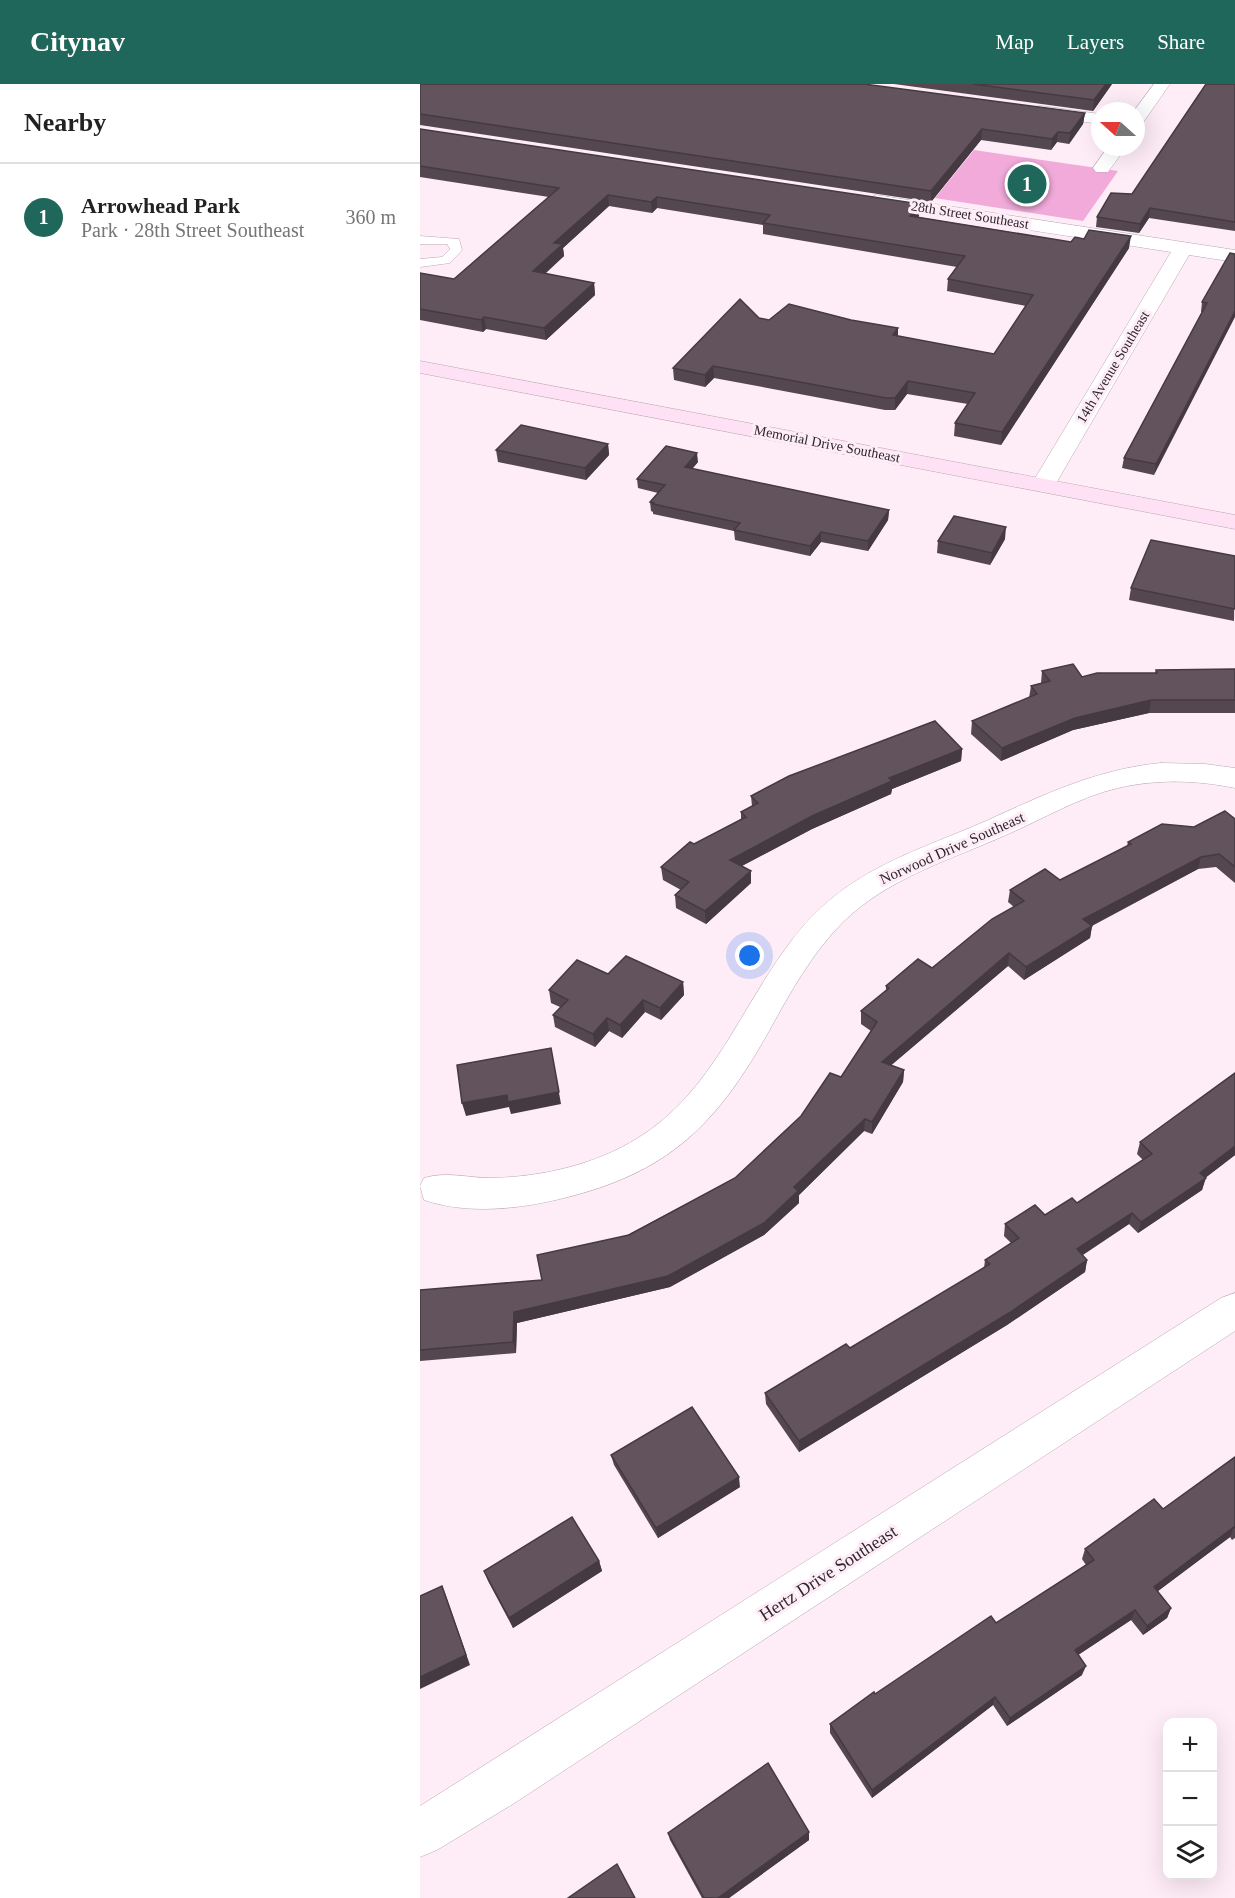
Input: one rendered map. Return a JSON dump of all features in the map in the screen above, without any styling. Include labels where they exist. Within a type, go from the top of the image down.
[{"type":"street","points":[[1145,108],[1162,84]]},
{"type":"street","points":[[1029,110],[1091,118]]},
{"type":"street","points":[[1102,168],[1111,156]]},
{"type":"street","name":"28th Street Southeast","points":[[857,198],[1235,256]]},
{"type":"street","name":"14th Avenue Southeast","points":[[1043,485],[1183,248]]},
{"type":"street","name":"Memorial Drive Southeast","points":[[420,367],[1235,522]]},
{"type":"street","name":"Norwood Drive Southeast","points":[[437,1189],[490,1193],[545,1186],[600,1173],[652,1148],[692,1113],[732,1066],[795,956],[832,913],[877,880],[1070,795],[1114,779],[1161,771],[1210,773],[1235,778]]},
{"type":"street","name":"Hertz Drive Southeast","points":[[420,1833],[496,1787],[1235,1310]]},
{"type":"lane","points":[[420,240],[455,242],[456,250],[446,260],[420,263]]},
{"type":"shaded area","points":[[974,150],[1118,171],[1083,221],[935,198]]},
{"type":"building","points":[[420,84],[864,84],[1085,113],[1070,133],[1058,132],[1052,139],[982,129],[931,191],[420,114]]},
{"type":"building","points":[[973,84],[1106,84],[1094,100]]},
{"type":"building","points":[[1206,84],[1235,84],[1235,222],[1150,208],[1140,224],[1097,217],[1111,193],[1132,194]]},
{"type":"building","points":[[420,129],[920,204],[910,216],[1071,242],[1075,237],[1084,239],[1089,230],[1131,236],[1002,432],[955,423],[975,393],[908,381],[895,398],[886,398],[713,366],[705,375],[673,368],[740,299],[759,318],[769,320],[789,304],[851,320],[898,328],[893,335],[994,354],[1033,295],[948,279],[965,256],[763,223],[770,215],[657,197],[651,202],[608,195],[554,243],[563,244],[533,271],[594,283],[544,328],[420,309],[420,273],[454,279],[559,188],[420,166]]},
{"type":"building","points":[[1230,253],[1235,254],[1235,311],[1156,464],[1124,458],[1207,303],[1202,302]]},
{"type":"building","points":[[521,425],[608,444],[585,468],[496,450]]},
{"type":"building","points":[[666,446],[697,453],[685,467],[889,510],[868,541],[821,532],[810,546],[734,530],[740,523],[650,502],[665,485],[637,479]]},
{"type":"building","points":[[954,516],[1006,527],[992,553],[938,541]]},
{"type":"building","points":[[1151,540],[1235,556],[1235,609],[1131,588]]},
{"type":"building","points":[[1073,664],[1082,677],[1097,673],[1235,669],[1235,700],[1151,700],[1075,718],[1002,748],[972,721],[1037,694],[1031,686],[1050,681],[1042,671]]},
{"type":"building","points":[[935,721],[962,749],[889,778],[892,781],[812,816],[730,860],[751,871],[705,911],[675,895],[689,882],[661,867],[690,842],[694,844],[746,817],[741,812],[758,803],[751,796],[789,776]]},
{"type":"building","points":[[1225,811],[1235,819],[1235,867],[1219,854],[1201,857],[1083,919],[1092,926],[1026,967],[1009,953],[882,1062],[904,1070],[872,1122],[865,1119],[794,1187],[798,1191],[764,1223],[668,1276],[514,1312],[513,1342],[420,1350],[420,1290],[542,1280],[537,1255],[629,1235],[735,1178],[801,1116],[830,1073],[841,1077],[877,1022],[861,1011],[889,988],[886,986],[918,959],[932,968],[992,919],[1024,901],[1010,890],[1045,869],[1060,880],[1131,844],[1128,842],[1162,824],[1194,827]]},
{"type":"building","points":[[626,956],[683,982],[660,1008],[643,1000],[620,1025],[607,1018],[593,1034],[553,1015],[568,1000],[549,990],[577,960],[608,974]]},
{"type":"building","points":[[551,1048],[559,1092],[508,1102],[507,1095],[462,1103],[457,1065]]},
{"type":"building","points":[[1235,1073],[1235,1146],[1200,1173],[1206,1178],[1141,1222],[1132,1213],[1077,1249],[1087,1260],[1009,1313],[799,1441],[765,1393],[846,1344],[850,1348],[990,1264],[985,1260],[1019,1238],[1005,1224],[1035,1205],[1045,1215],[1072,1198],[1077,1203],[1152,1154],[1140,1142]]},
{"type":"building","points":[[692,1407],[739,1477],[656,1528],[611,1455]]},
{"type":"building","points":[[1235,1457],[1235,1528],[1154,1587],[1171,1608],[1147,1626],[1135,1610],[1075,1650],[1086,1666],[1010,1718],[995,1697],[872,1790],[830,1724],[874,1692],[875,1694],[991,1616],[996,1623],[1094,1560],[1085,1549],[1154,1499],[1163,1509]]},
{"type":"building","points":[[572,1517],[599,1561],[509,1618],[484,1571]]},
{"type":"building","points":[[442,1586],[466,1655],[420,1677],[420,1596]]},
{"type":"building","points":[[768,1763],[809,1832],[718,1898],[704,1898],[668,1833]]},
{"type":"building","points":[[617,1864],[635,1898],[568,1898]]},
{"type":"place","name":"Arrowhead Park","points":[[1027,184]]}]
